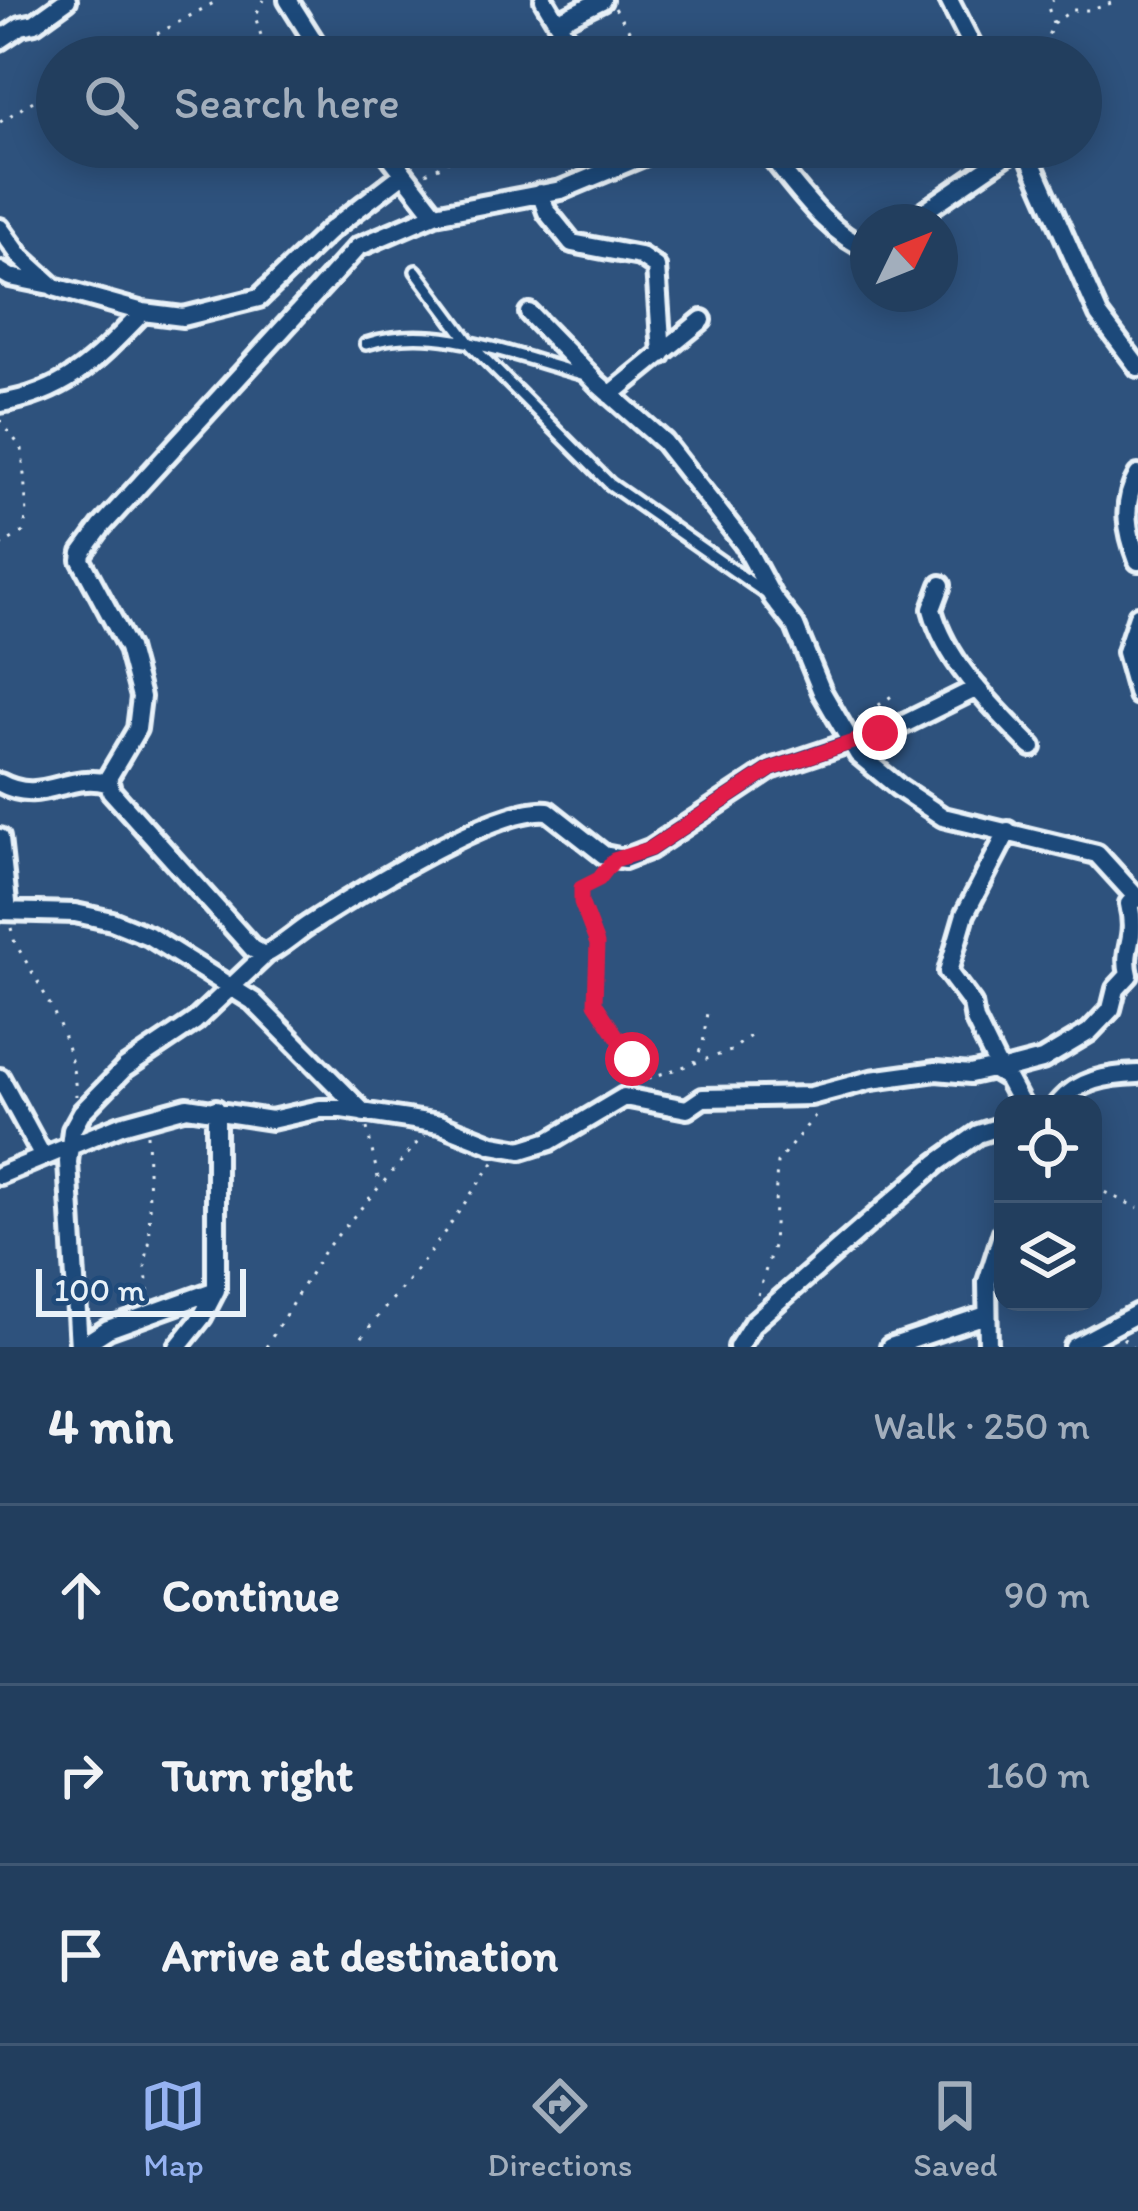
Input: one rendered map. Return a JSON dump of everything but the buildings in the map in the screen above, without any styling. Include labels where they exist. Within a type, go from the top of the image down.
[{"type":"street","points":[[0,40],[67,0]]},
{"type":"street","points":[[288,0],[311,36]]},
{"type":"street","points":[[544,0],[565,36]]},
{"type":"street","points":[[557,22],[606,0]]},
{"type":"street","points":[[950,0],[968,36]]},
{"type":"street","points":[[397,168],[435,214]]},
{"type":"street","points":[[107,783],[137,729],[141,697],[128,648],[83,569],[82,554],[101,527],[349,254],[370,238],[435,214],[561,190],[606,168]]},
{"type":"street","points":[[781,168],[850,239]]},
{"type":"street","points":[[937,204],[990,168]]},
{"type":"street","points":[[1031,168],[1099,315],[1138,368]]},
{"type":"street","points":[[0,271],[10,278],[143,312],[183,316],[260,298],[328,231],[404,178]]},
{"type":"street","points":[[540,193],[547,212],[572,243],[640,256],[656,267],[662,354]]},
{"type":"street","points":[[0,228],[21,257],[51,285]]},
{"type":"street","points":[[0,403],[79,375],[143,312]]},
{"type":"street","points":[[0,1175],[150,1115],[187,1107],[271,1120],[326,1108],[440,1124],[506,1149],[540,1146],[636,1090],[687,1109],[703,1098],[835,1093],[871,1080],[936,1071],[1000,1071],[1042,1060],[1089,1032],[1111,1010],[1116,989],[1129,975],[1126,958],[1136,933],[1129,904],[1137,898],[1097,854],[943,817],[898,787],[846,736],[798,632],[744,544],[694,476],[529,313]]},
{"type":"street","points":[[610,395],[702,320]]},
{"type":"street","points":[[1138,476],[1126,509],[1138,561]]},
{"type":"street","points":[[941,584],[933,602],[934,617],[977,688],[1032,747]]},
{"type":"street","points":[[1138,616],[1126,652],[1138,695]]},
{"type":"street","points":[[216,1290],[108,1329],[80,1347],[68,1147],[82,1112],[116,1077],[195,1021],[265,955],[383,880],[450,844],[530,812],[554,813],[614,860],[650,849],[771,769],[846,736],[902,725],[977,688]]},
{"type":"street","points":[[0,783],[23,794],[84,780],[107,783]]},
{"type":"street","points":[[107,783],[116,800],[254,949],[265,955]]},
{"type":"street","points":[[1008,831],[964,914],[948,972],[972,1004],[975,1020],[1015,1095]]},
{"type":"street","points":[[0,838],[4,911],[75,913],[132,928],[232,986],[260,1008],[366,1114]]},
{"type":"street","points":[[1069,1095],[1082,1084],[1138,1074]]},
{"type":"street","points":[[0,1078],[43,1157]]},
{"type":"street","points":[[178,1347],[216,1290],[216,1108]]},
{"type":"street","points":[[738,1347],[747,1329],[937,1163],[978,1134],[994,1129]]},
{"type":"street","points":[[988,1347],[987,1282],[994,1260]]},
{"type":"street","points":[[1074,1347],[1138,1313]]},
{"type":"street","points":[[890,1347],[986,1315]]},
{"type":"lane","points":[[416,271],[471,344],[610,484],[773,598]]},
{"type":"lane","points":[[366,344],[409,336],[471,344],[590,377]]},
{"type":"path","points":[[153,36],[219,0]]},
{"type":"path","points":[[261,36],[254,20],[264,0]]},
{"type":"path","points":[[606,0],[634,36]]},
{"type":"path","points":[[1053,0],[1048,7],[1053,23]]},
{"type":"path","points":[[1048,36],[1053,23],[1073,10],[1092,10],[1120,0]]},
{"type":"path","points":[[0,122],[36,99]]},
{"type":"path","points":[[404,178],[436,168]]},
{"type":"path","points":[[0,420],[22,449],[27,514],[25,529],[0,546]]},
{"type":"path","points":[[846,736],[896,693]]},
{"type":"path","points":[[614,860],[599,879],[581,888],[580,896],[597,944],[595,1003],[632,1059],[636,1090],[740,1048],[755,1031]]},
{"type":"path","points":[[4,911],[73,1062],[74,1108]]},
{"type":"path","points":[[693,1064],[703,1044],[707,1012]]},
{"type":"path","points":[[765,1314],[758,1287],[773,1246],[777,1163],[835,1093]]},
{"type":"path","points":[[366,1114],[380,1186]]},
{"type":"path","points":[[150,1115],[145,1146],[150,1240],[146,1264],[152,1312]]},
{"type":"path","points":[[266,1347],[324,1251],[424,1135],[440,1124]]},
{"type":"path","points":[[355,1347],[506,1149]]},
{"type":"path","points":[[1102,1192],[1138,1208]]},
{"type":"route","points":[[632,1059],[595,1003],[597,944],[581,902],[581,888],[599,879],[614,860],[650,849],[771,769],[880,733]]}]
